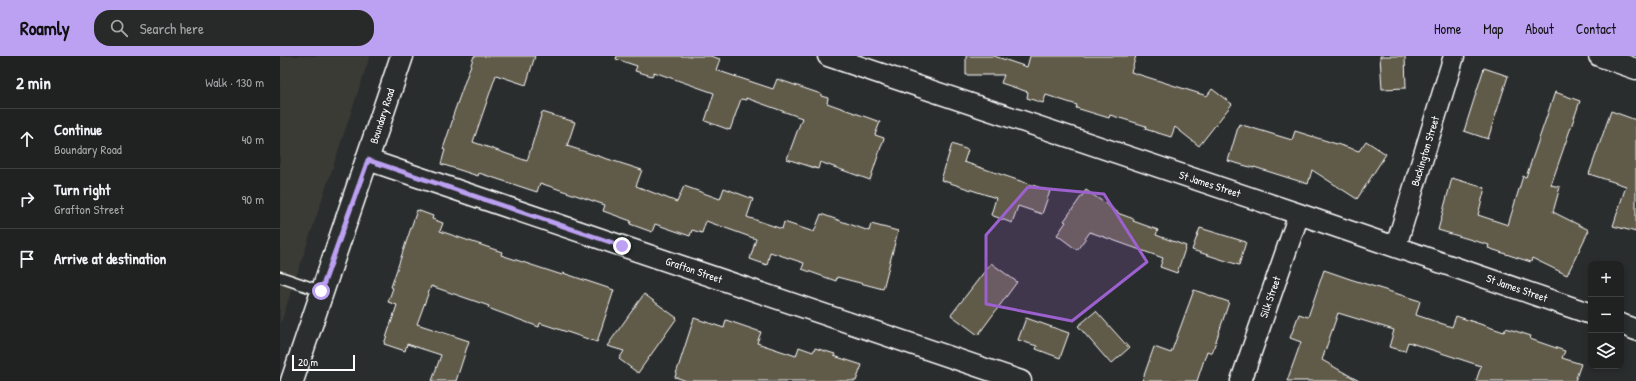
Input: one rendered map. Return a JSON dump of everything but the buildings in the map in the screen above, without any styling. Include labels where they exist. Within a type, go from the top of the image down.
[{"type":"street","name":"Boundary Road","points":[[292,381],[321,291],[368,160],[402,56]]},
{"type":"street","name":"St James Street","points":[[828,56],[1396,246],[1588,313]]},
{"type":"street","name":"Buckington Street","points":[[1396,246],[1454,56]]},
{"type":"street","points":[[1599,56],[1635,66]]},
{"type":"street","name":"Grafton Street","points":[[368,160],[1020,381]]},
{"type":"street","name":"Silk Street","points":[[1241,381],[1299,214]]},
{"type":"street","points":[[1624,325],[1636,330]]},
{"type":"lane","points":[[280,277],[321,291]]},
{"type":"highlighted area","points":[[1028,187],[1104,194],[1147,262],[1072,321],[986,304],[986,235]]},
{"type":"shaded area","points":[[280,56],[370,56],[280,325]]},
{"type":"route","points":[[321,291],[368,160],[622,246]]}]
